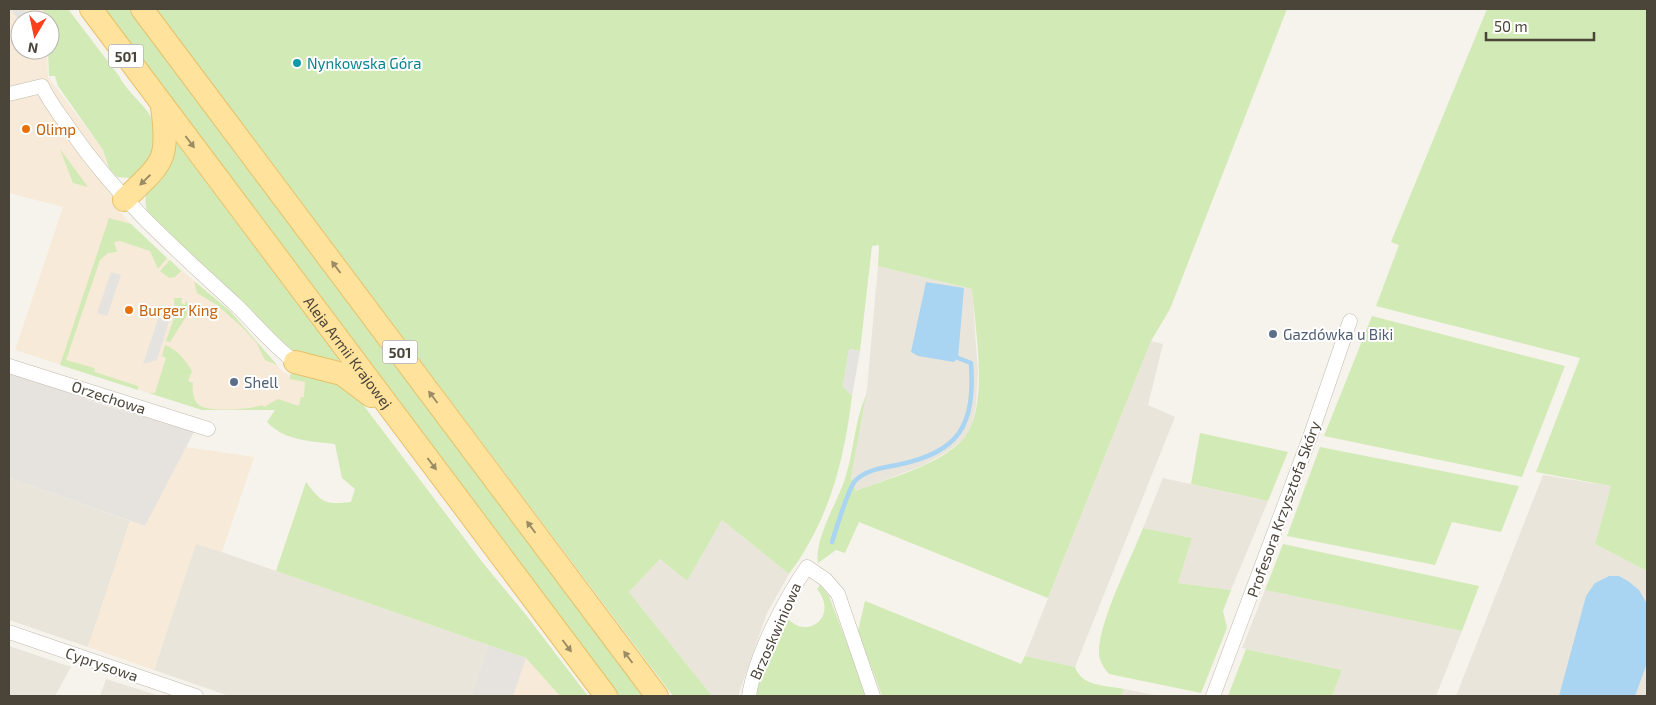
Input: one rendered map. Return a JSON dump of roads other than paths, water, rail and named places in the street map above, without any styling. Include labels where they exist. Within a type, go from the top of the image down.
[{"type":"main road","name":"Aleja Armii Krajowej","points":[[90,9],[606,696]]},
{"type":"main road","name":"501","points":[[142,9],[657,696]]},
{"type":"main road","points":[[124,200],[151,173],[165,151],[167,139],[161,103]]},
{"type":"main road","points":[[295,362],[309,367],[336,372],[347,377],[403,425]]},
{"type":"street","points":[[9,94],[42,86],[81,145],[124,200],[166,242],[242,311],[274,345],[295,362]]},
{"type":"street","name":"Profesora Krzysztofa Skóry","points":[[1213,696],[1307,444],[1350,321]]},
{"type":"street","name":"Orzechowa","points":[[9,366],[208,429]]},
{"type":"street","name":"Brzoskwiniowa","points":[[749,696],[752,677],[790,591],[807,567],[826,580],[838,594],[874,696]]},
{"type":"street","name":"Cyprysowa","points":[[9,632],[196,696]]},
{"type":"water","points":[[926,282],[964,288],[958,358],[954,362],[918,356],[911,352]]},
{"type":"water","points":[[1609,576],[1619,576],[1628,581],[1639,590],[1647,604],[1647,663],[1635,696],[1559,696],[1586,596],[1595,583]]},
{"type":"waterway","points":[[832,542],[849,492],[859,477],[874,470],[918,459],[936,452],[949,444],[959,433],[966,420],[972,385],[971,363],[958,358]]},
{"type":"place","name":"Nynkowska Góra","points":[[297,63]]},
{"type":"place","name":"Olimp","points":[[26,129]]},
{"type":"place","name":"Burger King","points":[[129,310]]},
{"type":"place","name":"Gazdówka u Biki","points":[[1273,334]]},
{"type":"place","name":"Shell","points":[[234,382]]}]
